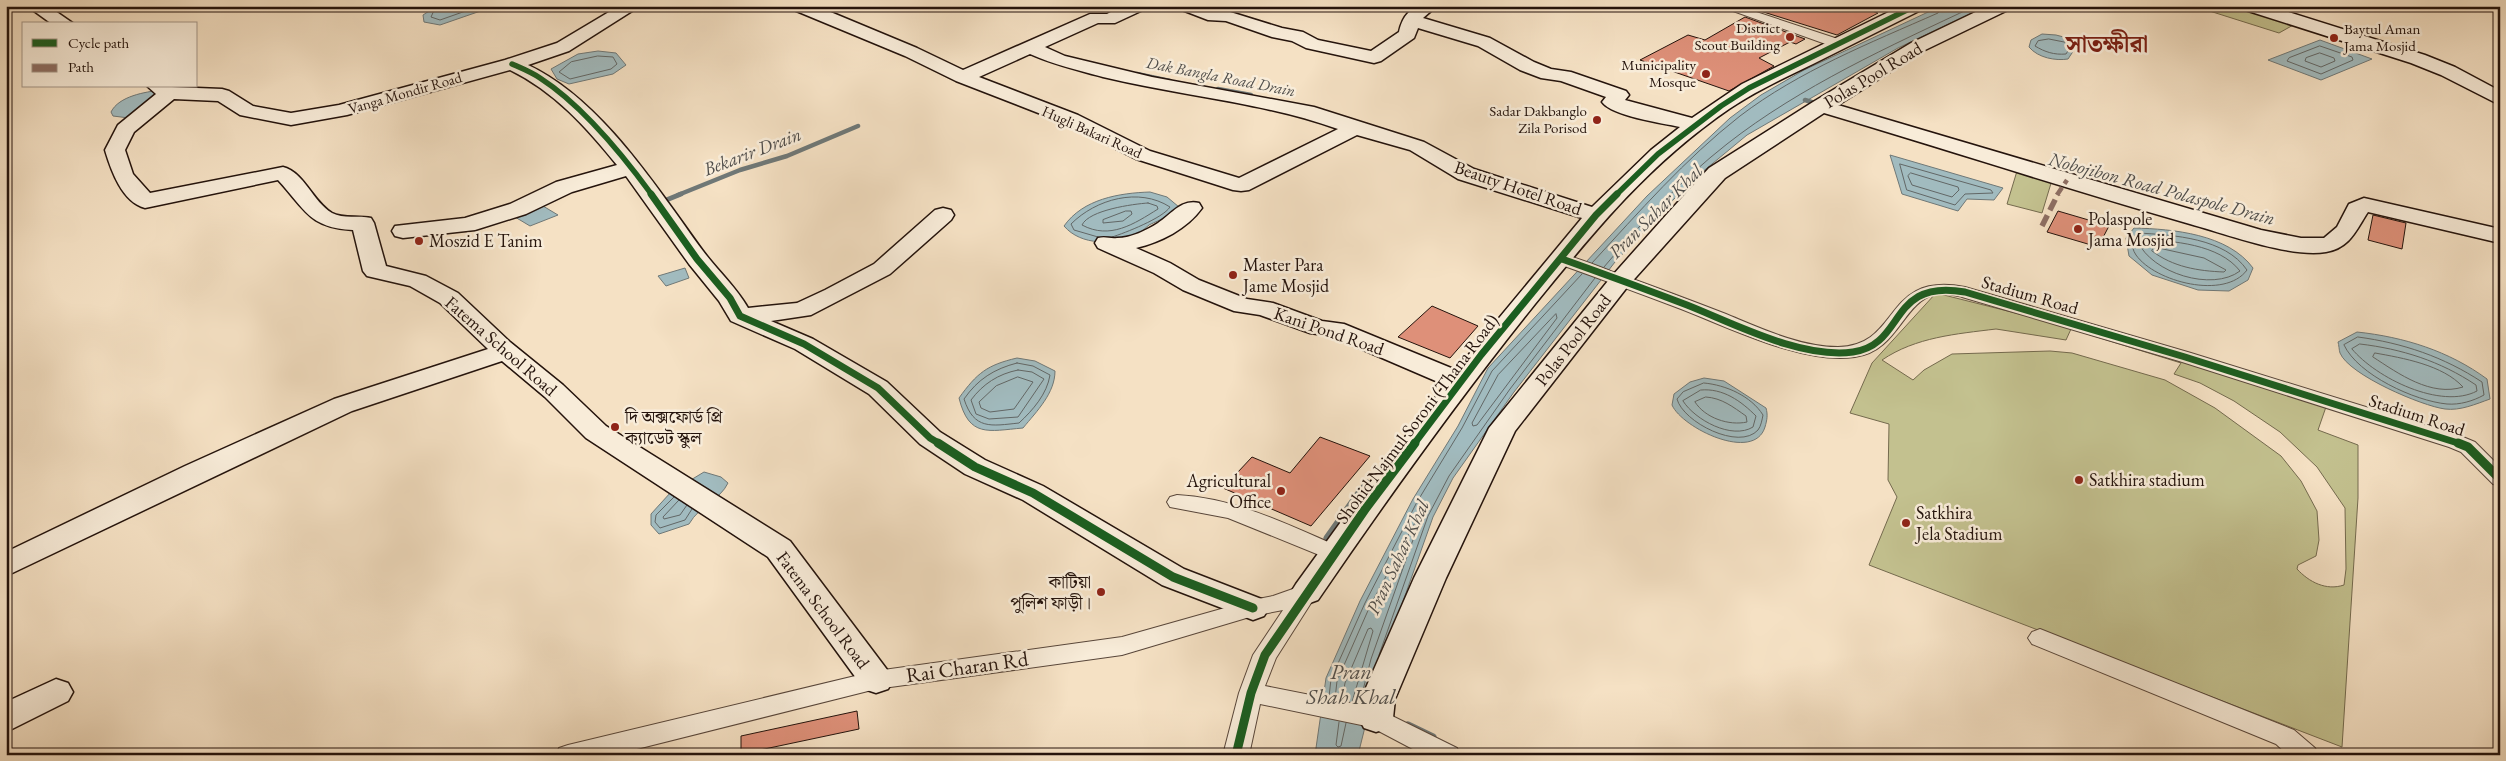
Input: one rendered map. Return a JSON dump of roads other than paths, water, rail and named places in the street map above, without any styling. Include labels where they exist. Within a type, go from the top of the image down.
[{"type":"street","points":[[35,6],[62,22]]},
{"type":"street","name":"Vanga Mondir Road","points":[[162,90],[222,95],[247,111],[291,119],[340,111],[532,62],[563,47],[632,6]]},
{"type":"street","name":"Hugli Bakari Road","points":[[800,6],[911,52],[963,77],[1071,119],[1143,155],[1214,179],[1241,185],[1355,128]]},
{"type":"street","points":[[963,77],[1096,18],[1109,19],[1138,6]]},
{"type":"street","points":[[1188,6],[1214,16],[1227,16],[1278,33],[1297,36],[1312,44],[1366,57],[1374,57],[1408,34],[1410,20],[1429,6]]},
{"type":"street","points":[[1724,6],[1839,44]]},
{"type":"street","name":"Shohid Najmul Soroni (Thana Road)","points":[[1307,592],[1481,355],[1562,259],[1596,215],[1658,154],[1749,88],[1914,6]]},
{"type":"street","name":"Polas Pool Road","points":[[1376,718],[1378,699],[1430,578],[1503,428],[1620,281],[1717,173],[1820,106],[1917,47],[2002,6]]},
{"type":"street","points":[[2251,6],[2418,59],[2448,71],[2500,99]]},
{"type":"street","points":[[1410,20],[1484,42],[1527,66],[1548,74],[1564,76],[1619,95],[1612,102],[1632,110],[1696,125]]},
{"type":"street","points":[[1030,47],[1059,60],[1170,87],[1307,111],[1355,128]]},
{"type":"street","points":[[532,62],[538,77],[567,98],[630,168],[697,259],[730,298],[740,316],[804,344],[878,388],[930,438],[975,467],[1033,493],[1173,577],[1252,608]]},
{"type":"street","name":"Fatema School Road","points":[[162,90],[124,129],[115,150],[123,176],[145,200],[283,172],[296,185],[304,201],[330,221],[363,224],[375,271],[418,281],[449,298],[506,352],[554,391],[596,432],[779,549],[876,680]]},
{"type":"street","points":[[1820,106],[2158,209],[2283,242],[2327,245],[2341,236],[2357,209],[2364,205],[2384,208],[2500,236]]},
{"type":"street","name":"Beauty Hotel Road","points":[[1355,128],[1417,146],[1466,174],[1596,215]]},
{"type":"street","points":[[403,231],[466,225],[518,209],[564,187],[630,168]]},
{"type":"street","name":"Kani Pond Road","points":[[1110,245],[1134,243],[1159,233],[1177,222],[1191,208]]},
{"type":"street","points":[[740,316],[802,310],[834,295],[882,269],[943,216]]},
{"type":"street","name":"Kani Pond Road","points":[[1110,245],[1162,268],[1191,286],[1243,306],[1264,308],[1319,328],[1335,329],[1461,382]]},
{"type":"street","name":"Stadium Road","points":[[1562,259],[1766,336],[1816,350],[1842,354],[1868,348],[1883,339],[1914,298],[1930,290],[1940,288],[1965,292],[2186,357],[2456,442],[2468,447],[2500,479]]},
{"type":"street","points":[[6,565],[195,473],[343,405],[506,352]]},
{"type":"street","points":[[1177,502],[1194,501],[1220,508],[1334,553]]},
{"type":"street","points":[[1236,755],[1251,693],[1265,656],[1307,592]]},
{"type":"street","name":"Rai Charan Rd","points":[[568,755],[721,720],[876,680],[1122,646],[1252,608],[1276,604],[1307,592]]},
{"type":"street","points":[[2040,638],[2285,737],[2306,755]]},
{"type":"street","points":[[6,718],[56,692]]},
{"type":"street","points":[[1251,693],[1376,718],[1448,755]]},
{"type":"water","points":[[437,6],[495,6],[440,25],[424,22],[423,15]]},
{"type":"water","name":"Pran Shah Khal","points":[[1941,6],[1987,6],[1898,48],[1747,135],[1689,183],[1615,262],[1514,392],[1453,478],[1433,517],[1381,663],[1358,755],[1315,755],[1326,678],[1360,601],[1413,499],[1458,426],[1488,368],[1647,196],[1730,118],[1761,95],[1804,70]]},
{"type":"water","points":[[2042,34],[2056,35],[2075,40],[2078,44],[2068,59],[2047,58],[2037,54],[2029,47],[2031,40]]},
{"type":"water","points":[[2320,40],[2372,59],[2321,80],[2268,60]]},
{"type":"water","points":[[598,51],[616,53],[626,65],[613,74],[569,84],[557,79],[551,69],[578,54]]},
{"type":"water","points":[[161,90],[129,118],[113,116],[111,112],[120,102],[126,99]]},
{"type":"water","points":[[1890,155],[2003,188],[1994,200],[1967,199],[1958,211],[1902,194]]},
{"type":"water","points":[[1150,192],[1167,197],[1179,207],[1169,216],[1149,225],[1137,235],[1118,241],[1098,242],[1079,237],[1071,233],[1064,226],[1081,209],[1102,199]]},
{"type":"water","points":[[543,206],[558,215],[530,226],[515,217]]},
{"type":"water","points":[[2134,228],[2182,232],[2215,241],[2242,257],[2253,268],[2248,280],[2229,291],[2198,290],[2152,275],[2129,256],[2126,238]]},
{"type":"water","points":[[685,268],[689,278],[666,286],[658,276]]},
{"type":"water","points":[[2357,332],[2409,342],[2442,353],[2487,379],[2490,399],[2462,408],[2445,409],[2404,396],[2371,380],[2346,362],[2340,353],[2338,342]]},
{"type":"water","points":[[1017,358],[1035,361],[1055,371],[1049,394],[1023,428],[990,430],[974,426],[963,411],[959,398],[971,382],[984,371],[990,367]]},
{"type":"water","points":[[1704,378],[1724,381],[1766,408],[1766,424],[1758,437],[1747,442],[1733,442],[1718,438],[1703,432],[1678,414],[1672,405],[1674,394],[1690,382]]},
{"type":"water","points":[[704,472],[721,477],[728,483],[720,494],[699,512],[689,524],[659,534],[651,525],[651,514],[671,492]]},
{"type":"waterway","name":"Dak Bangla Road Drain","points":[[1137,74],[1170,81]]},
{"type":"waterway","name":"Dak Bangla Road Drain","points":[[1218,89],[1251,95]]},
{"type":"waterway","name":"Nobojibon Road Polaspole Drain","points":[[1805,100],[1818,104]]},
{"type":"waterway","name":"Bekarir Drain","points":[[678,195],[740,170],[787,156],[858,126]]},
{"type":"waterway","name":"Bekarir Drain","points":[[659,203],[681,194]]},
{"type":"waterway","points":[[1361,490],[1327,538],[1367,483]]},
{"type":"waterway","points":[[1408,725],[1433,737]]},
{"type":"place","name":"District Scout Building","points":[[1790,37]]},
{"type":"place","name":"Baytul Aman Jama Mosjid","points":[[2334,38]]},
{"type":"place","name":"Municipality Mosque","points":[[1706,74]]},
{"type":"place","name":"Sadar Dakbanglo Zila Porisod","points":[[1597,120]]},
{"type":"place","name":"Polaspole Jama Mosjid","points":[[2078,229]]},
{"type":"place","name":"Moszid E Tanim","points":[[419,241]]},
{"type":"place","name":"Master Para Jame Mosjid","points":[[1233,275]]},
{"type":"place","name":"দি অক্সফোর্ড প্রি ক্যাডেট স্কুল","points":[[615,427]]},
{"type":"place","name":"Satkhira stadium","points":[[2079,480]]},
{"type":"place","name":"Agricultural Office","points":[[1281,491]]},
{"type":"place","name":"Satkhira Jela Stadium","points":[[1906,523]]},
{"type":"place","name":"কাটিয়া পুলিশ ফাড়ী।","points":[[1101,592]]},
{"type":"district","name":"সাতক্ষীরা","points":[[2107,44]]},
{"type":"water label","name":"Pran Sahar Khal","points":[[1655,211]]},
{"type":"water label","name":"Pran Sahar Khal","points":[[1397,557]]}]
